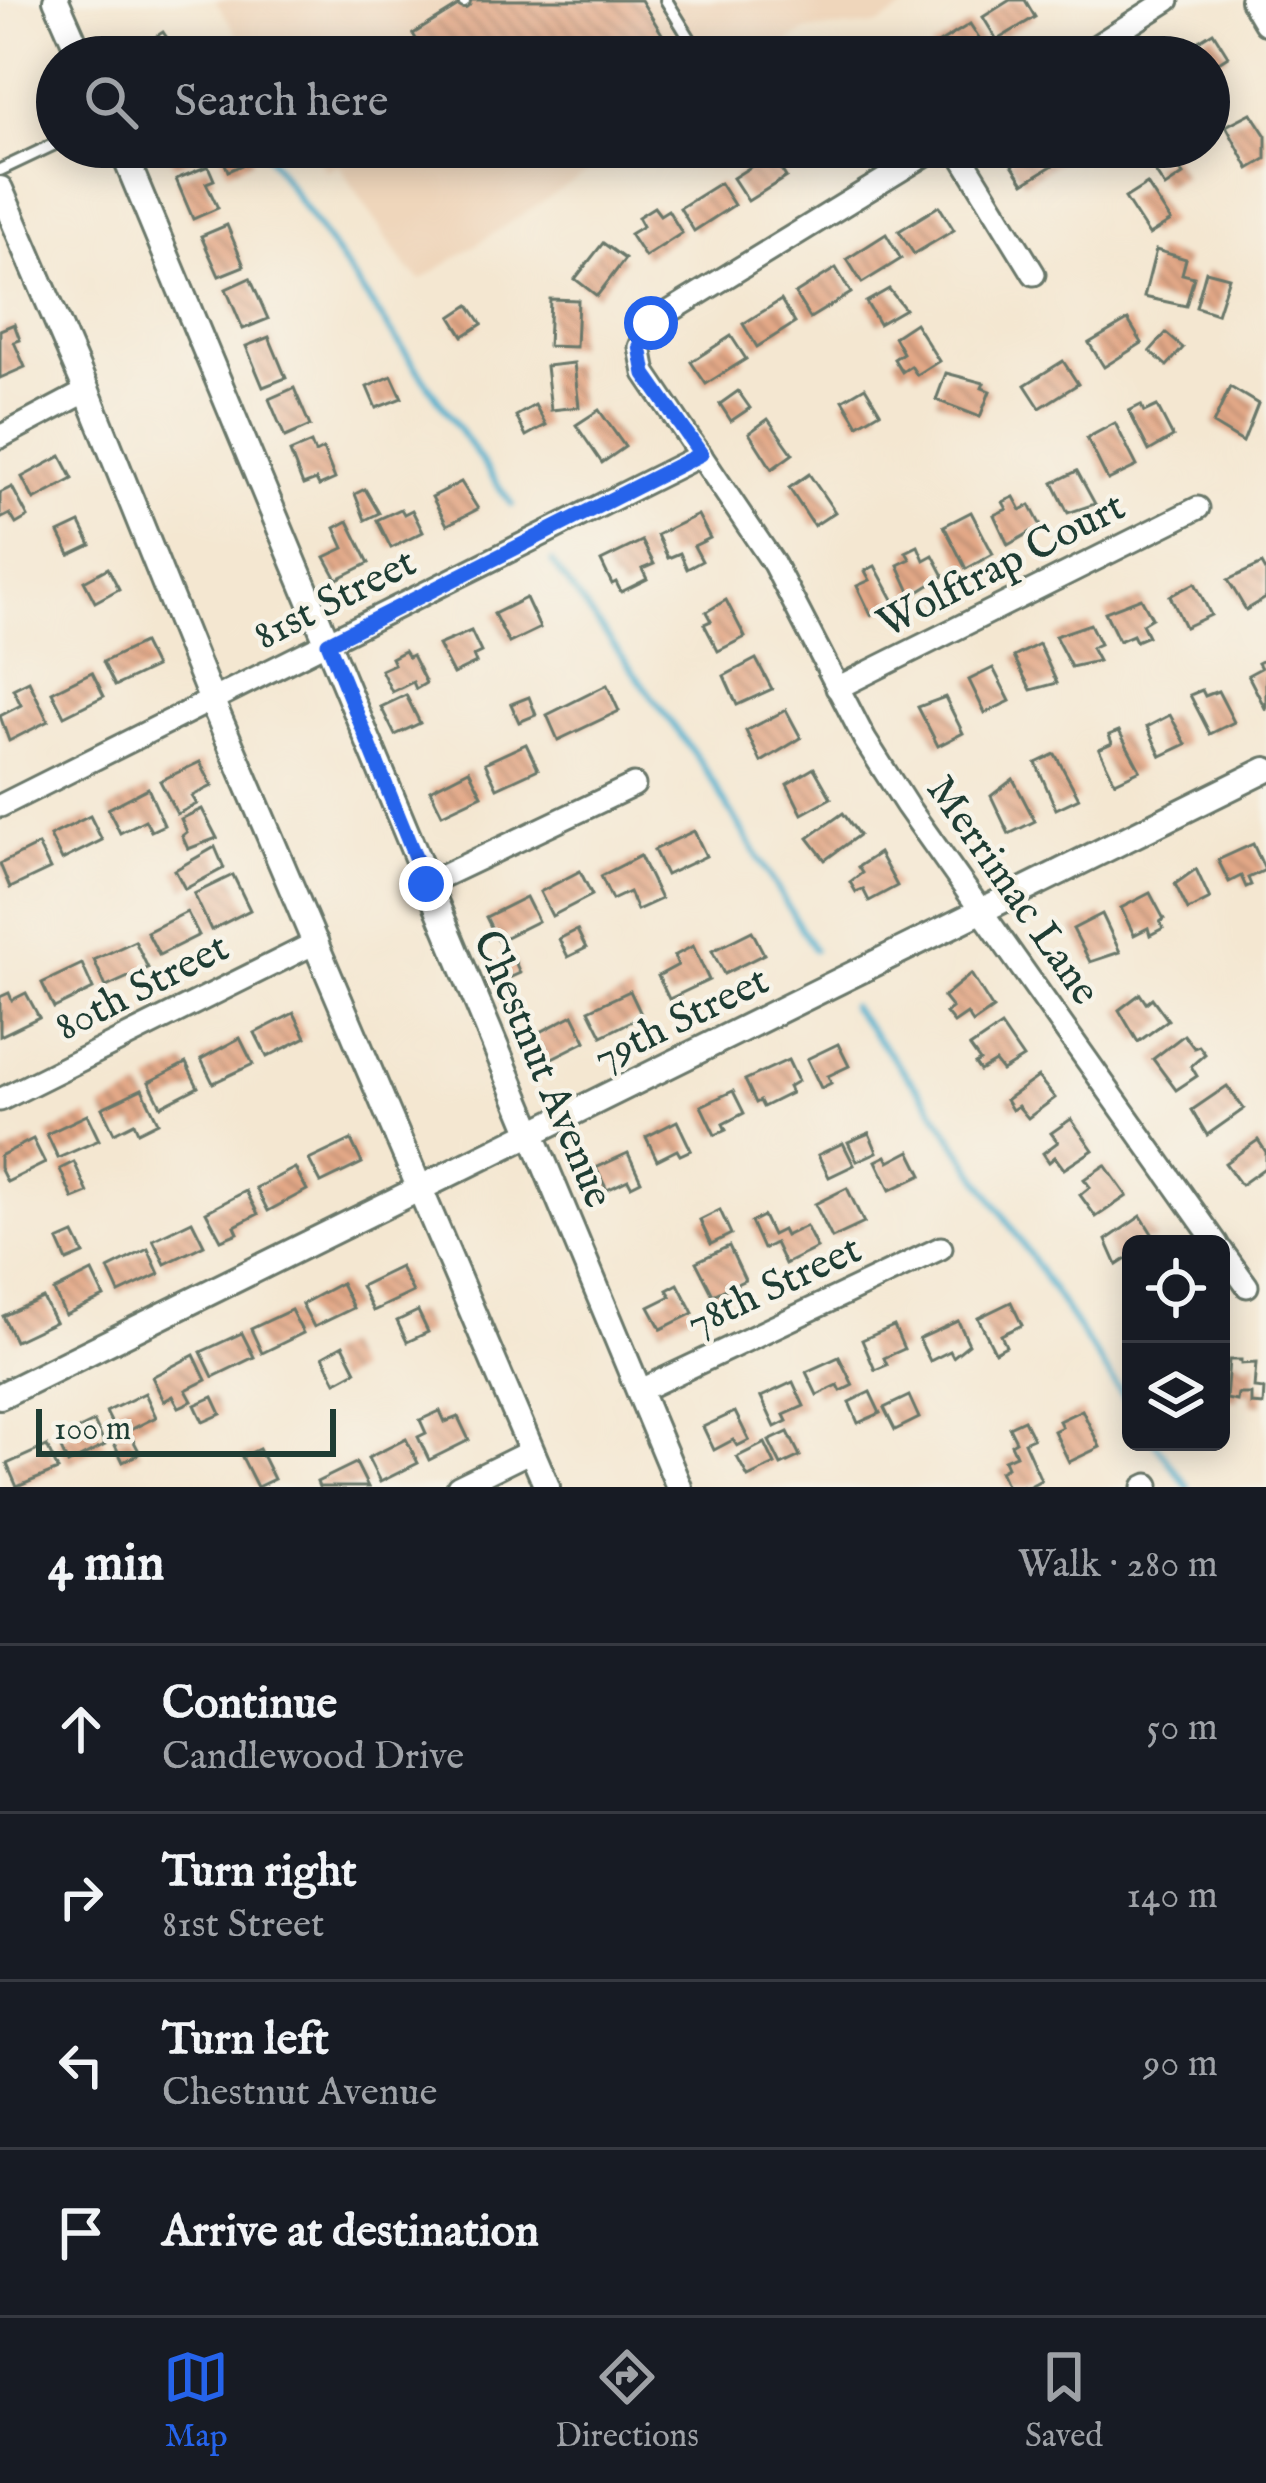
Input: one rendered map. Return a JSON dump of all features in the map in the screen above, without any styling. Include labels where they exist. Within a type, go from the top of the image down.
[{"type":"street","points":[[56,0],[72,36]]},
{"type":"street","points":[[1112,36],[1168,0]]},
{"type":"street","points":[[1253,0],[1266,22]]},
{"type":"street","name":"Chestnut Avenue","points":[[130,168],[679,1487]]},
{"type":"street","name":"Merrimac Lane","points":[[904,168],[651,323],[640,346],[645,374],[773,564],[865,740],[907,806],[1211,1235]]},
{"type":"street","points":[[969,168],[1034,274]]},
{"type":"street","points":[[0,189],[547,1487]]},
{"type":"street","points":[[0,437],[87,391]]},
{"type":"street","name":"81st Street","points":[[0,806],[701,454]]},
{"type":"street","name":"Wolftrap Court","points":[[837,688],[1198,508]]},
{"type":"street","name":"79th Street","points":[[0,1396],[1266,770]]},
{"type":"street","points":[[426,884],[634,784]]},
{"type":"street","name":"80th Street","points":[[0,1100],[317,942]]},
{"type":"street","name":"78th Street","points":[[639,1391],[941,1248]]},
{"type":"street","name":"Merrimac Lane","points":[[1230,1263],[1246,1286]]},
{"type":"street","points":[[458,1487],[531,1451]]},
{"type":"lane","points":[[666,0],[688,36]]},
{"type":"lane","points":[[0,170],[36,153]]},
{"type":"shaded area","points":[[215,0],[918,0],[878,25],[808,30],[799,36],[238,36]]},
{"type":"shaded area","points":[[341,168],[594,168],[421,280],[406,267]]},
{"type":"building","points":[[468,0],[641,0],[663,36],[414,36]]},
{"type":"building","points":[[1010,0],[1025,0],[1035,17],[1004,36],[995,36],[983,17]]},
{"type":"building","points":[[970,24],[978,36],[950,36]]},
{"type":"building","points":[[1251,113],[1266,136],[1266,159],[1249,169],[1230,133],[1230,124]]},
{"type":"building","points":[[209,168],[214,180],[206,183],[218,208],[193,219],[176,179]]},
{"type":"building","points":[[749,168],[780,168],[786,177],[748,201],[733,178]]},
{"type":"building","points":[[1014,168],[1048,168],[1024,183]]},
{"type":"building","points":[[1153,168],[1179,168],[1183,175],[1165,187]]},
{"type":"building","points":[[720,183],[734,205],[694,231],[680,208]]},
{"type":"building","points":[[1147,184],[1171,221],[1149,235],[1125,198]]},
{"type":"building","points":[[939,206],[954,230],[914,254],[899,231]]},
{"type":"building","points":[[654,207],[660,215],[668,210],[682,233],[645,257],[630,234],[643,226],[638,217]]},
{"type":"building","points":[[227,225],[244,266],[219,276],[201,236]]},
{"type":"building","points":[[886,234],[901,259],[862,283],[847,259]]},
{"type":"building","points":[[603,243],[625,259],[597,296],[575,279]]},
{"type":"building","points":[[1156,250],[1186,259],[1182,274],[1194,277],[1186,306],[1144,297]]},
{"type":"building","points":[[836,268],[851,293],[810,318],[795,294]]},
{"type":"building","points":[[1206,271],[1229,277],[1217,314],[1196,307]]},
{"type":"building","points":[[250,278],[268,319],[243,329],[226,289]]},
{"type":"building","points":[[889,289],[905,309],[879,324],[866,302]]},
{"type":"building","points":[[550,299],[578,300],[576,347],[548,346]]},
{"type":"building","points":[[781,300],[795,323],[757,347],[743,324]]},
{"type":"building","points":[[469,305],[482,324],[463,336],[451,317]]},
{"type":"building","points":[[1128,320],[1142,343],[1104,367],[1089,343]]},
{"type":"building","points":[[915,323],[939,361],[917,375],[911,366],[902,372],[894,359],[903,353],[894,337]]},
{"type":"building","points":[[14,324],[20,340],[14,342],[25,367],[0,378],[0,330]]},
{"type":"building","points":[[1166,333],[1183,348],[1167,366],[1150,351]]},
{"type":"building","points":[[731,336],[746,359],[706,384],[691,362]]},
{"type":"building","points":[[269,337],[286,378],[263,387],[246,346]]},
{"type":"building","points":[[1063,361],[1078,384],[1040,408],[1025,385]]},
{"type":"building","points":[[574,363],[579,407],[551,410],[546,366]]},
{"type":"building","points":[[946,373],[984,383],[982,388],[990,391],[980,417],[936,400]]},
{"type":"building","points":[[392,376],[402,398],[376,408],[367,387]]},
{"type":"building","points":[[865,387],[880,412],[858,425],[843,400]]},
{"type":"building","points":[[1230,387],[1258,404],[1243,442],[1213,424]]},
{"type":"building","points":[[294,388],[310,426],[285,437],[269,399]]},
{"type":"building","points":[[738,391],[750,408],[731,421],[720,404]]},
{"type":"building","points":[[535,405],[546,425],[526,436],[516,416]]},
{"type":"building","points":[[1141,405],[1144,412],[1157,406],[1173,437],[1149,451],[1129,411]]},
{"type":"building","points":[[599,410],[625,447],[602,463],[576,425]]},
{"type":"building","points":[[768,419],[793,454],[772,469],[749,433]]},
{"type":"building","points":[[1115,423],[1137,466],[1108,480],[1087,438]]},
{"type":"building","points":[[311,443],[315,453],[323,449],[335,479],[319,486],[316,480],[303,485],[290,452]]},
{"type":"building","points":[[61,456],[73,479],[34,500],[22,477]]},
{"type":"building","points":[[1077,471],[1095,504],[1068,513],[1053,483]]},
{"type":"building","points":[[809,474],[835,512],[814,526],[789,488]]},
{"type":"building","points":[[461,482],[478,509],[447,525],[432,497]]},
{"type":"building","points":[[12,487],[28,517],[16,524],[10,514],[0,519],[0,493]]},
{"type":"building","points":[[365,489],[379,513],[365,520],[355,494]]},
{"type":"building","points":[[1014,497],[1021,510],[1030,505],[1041,526],[1008,545],[994,515],[1007,509],[1003,502]]},
{"type":"building","points":[[401,509],[404,514],[412,510],[423,532],[391,548],[377,520]]},
{"type":"building","points":[[971,512],[993,554],[966,569],[944,526]]},
{"type":"building","points":[[698,515],[710,538],[694,546],[702,561],[687,569],[680,553],[668,558],[657,535]]},
{"type":"building","points":[[348,521],[369,563],[337,579],[325,557],[344,548],[335,528]]},
{"type":"building","points":[[80,523],[91,545],[70,555],[59,533]]},
{"type":"building","points":[[642,541],[654,564],[642,569],[647,579],[621,592],[601,561]]},
{"type":"building","points":[[918,546],[924,560],[933,555],[944,576],[912,596],[898,565],[910,559],[906,552]]},
{"type":"building","points":[[1262,564],[1266,598],[1246,610],[1228,580]]},
{"type":"building","points":[[875,566],[896,605],[871,615],[857,586],[870,580],[865,571]]},
{"type":"building","points":[[108,568],[119,589],[95,602],[84,581]]},
{"type":"building","points":[[1195,583],[1211,615],[1185,627],[1170,596]]},
{"type":"building","points":[[526,598],[540,628],[509,643],[494,614]]},
{"type":"building","points":[[1141,598],[1152,618],[1142,624],[1148,636],[1119,641],[1105,612]]},
{"type":"building","points":[[726,600],[745,637],[718,651],[704,624],[711,621],[706,612]]},
{"type":"building","points":[[1090,624],[1100,644],[1091,648],[1098,661],[1071,667],[1055,636]]},
{"type":"building","points":[[471,631],[481,652],[473,656],[476,663],[453,674],[438,645]]},
{"type":"building","points":[[143,643],[155,667],[115,686],[103,662]]},
{"type":"building","points":[[1039,644],[1057,683],[1031,690],[1014,657]]},
{"type":"building","points":[[404,651],[412,655],[426,683],[416,689],[413,682],[392,692],[381,670],[394,664],[391,658]]},
{"type":"building","points":[[756,659],[772,689],[737,705],[724,676]]},
{"type":"building","points":[[1266,659],[1266,710],[1248,675]]},
{"type":"building","points":[[993,668],[1010,701],[985,713],[969,680]]},
{"type":"building","points":[[92,672],[104,696],[64,716],[52,692]]},
{"type":"building","points":[[29,681],[48,721],[9,741],[0,716],[21,705],[13,689]]},
{"type":"building","points":[[607,685],[619,711],[558,740],[547,715]]},
{"type":"building","points":[[1202,690],[1205,696],[1218,691],[1234,722],[1210,734],[1190,695]]},
{"type":"building","points":[[406,695],[420,723],[395,735],[381,707]]},
{"type":"building","points":[[529,697],[536,715],[519,722],[511,704]]},
{"type":"building","points":[[945,697],[963,733],[938,746],[918,707]]},
{"type":"building","points":[[786,710],[801,738],[761,762],[746,731]]},
{"type":"building","points":[[1170,715],[1186,744],[1161,756],[1147,727]]},
{"type":"building","points":[[1119,731],[1140,770],[1115,782],[1099,749],[1112,743],[1109,735]]},
{"type":"building","points":[[526,744],[538,769],[497,788],[485,763]]},
{"type":"building","points":[[1055,754],[1079,798],[1056,809],[1036,763]]},
{"type":"building","points":[[200,762],[212,786],[192,796],[197,804],[177,814],[160,781]]},
{"type":"building","points":[[814,768],[831,798],[802,814],[787,784]]},
{"type":"building","points":[[469,770],[482,795],[442,814],[430,790]]},
{"type":"building","points":[[1013,779],[1035,821],[1009,834],[991,796]]},
{"type":"building","points":[[148,788],[164,825],[151,831],[145,820],[120,833],[108,809]]},
{"type":"building","points":[[202,809],[217,838],[188,849],[181,819]]},
{"type":"building","points":[[843,813],[859,835],[825,860],[808,838]]},
{"type":"building","points":[[90,816],[102,840],[62,860],[50,836]]},
{"type":"building","points":[[694,831],[706,856],[666,875],[654,850]]},
{"type":"building","points":[[1253,844],[1265,870],[1248,878],[1251,885],[1246,887],[1241,876],[1229,882],[1218,860]]},
{"type":"building","points":[[38,845],[50,869],[10,888],[0,864]]},
{"type":"building","points":[[215,847],[224,868],[185,889],[175,870]]},
{"type":"building","points":[[879,853],[897,886],[869,901],[863,889],[856,892],[850,882],[862,873],[858,867]]},
{"type":"building","points":[[640,856],[661,899],[637,910],[629,892],[612,900],[601,876]]},
{"type":"building","points":[[1196,869],[1210,899],[1188,910],[1175,884]]},
{"type":"building","points":[[580,871],[592,895],[552,916],[540,892]]},
{"type":"building","points":[[233,875],[250,910],[211,930],[194,894]]},
{"type":"building","points":[[1150,893],[1164,919],[1160,922],[1163,928],[1150,935],[1148,928],[1134,935],[1121,908]]},
{"type":"building","points":[[526,897],[538,921],[498,941],[486,917]]},
{"type":"building","points":[[187,912],[199,935],[159,955],[147,932]]},
{"type":"building","points":[[1102,914],[1120,952],[1090,962],[1073,929]]},
{"type":"building","points":[[577,930],[586,948],[568,957],[559,939]]},
{"type":"building","points":[[752,931],[764,954],[724,974],[712,951]]},
{"type":"building","points":[[135,941],[148,968],[106,987],[94,960]]},
{"type":"building","points":[[693,946],[709,980],[669,999],[658,976],[678,965],[674,956]]},
{"type":"building","points":[[512,955],[520,973],[498,983],[490,965]]},
{"type":"building","points":[[82,964],[93,989],[54,1008],[42,983]]},
{"type":"building","points":[[971,974],[993,1009],[973,1023],[967,1014],[954,1023],[946,1013],[952,1008],[943,997]]},
{"type":"building","points":[[630,991],[642,1016],[602,1036],[589,1010]]},
{"type":"building","points":[[9,993],[12,1000],[26,993],[39,1017],[0,1036],[0,997]]},
{"type":"building","points":[[1140,994],[1146,1003],[1152,998],[1168,1020],[1138,1042],[1119,1010]]},
{"type":"building","points":[[294,1013],[306,1037],[267,1057],[255,1033]]},
{"type":"building","points":[[573,1015],[586,1041],[548,1060],[535,1035]]},
{"type":"building","points":[[1001,1026],[1023,1058],[1002,1071],[995,1062],[980,1071],[975,1064],[980,1061],[970,1047]]},
{"type":"building","points":[[1184,1035],[1205,1054],[1191,1066],[1197,1076],[1176,1090],[1153,1059]]},
{"type":"building","points":[[240,1038],[253,1064],[213,1083],[201,1059]]},
{"type":"building","points":[[838,1044],[849,1066],[828,1076],[831,1083],[821,1088],[807,1059]]},
{"type":"building","points":[[788,1060],[798,1081],[788,1087],[791,1093],[763,1107],[760,1101],[756,1103],[745,1080]]},
{"type":"building","points":[[186,1063],[198,1087],[161,1106],[149,1082]]},
{"type":"building","points":[[1038,1077],[1055,1098],[1028,1118],[1018,1106],[1012,1110],[1006,1100]]},
{"type":"building","points":[[1227,1086],[1244,1109],[1207,1135],[1192,1110]]},
{"type":"building","points":[[142,1089],[158,1122],[138,1132],[134,1123],[114,1133],[102,1108]]},
{"type":"building","points":[[733,1091],[744,1113],[723,1124],[726,1130],[715,1135],[701,1106]]},
{"type":"building","points":[[87,1115],[99,1140],[58,1158],[47,1134]]},
{"type":"building","points":[[1071,1119],[1093,1150],[1064,1169],[1055,1157],[1049,1162],[1043,1153],[1058,1142],[1051,1133]]},
{"type":"building","points":[[677,1121],[691,1150],[680,1155],[677,1150],[657,1160],[646,1137]]},
{"type":"building","points":[[869,1133],[877,1152],[857,1161],[848,1142]]},
{"type":"building","points":[[33,1139],[45,1163],[7,1182],[0,1156]]},
{"type":"building","points":[[351,1140],[362,1163],[321,1183],[309,1160]]},
{"type":"building","points":[[1258,1140],[1266,1152],[1266,1167],[1241,1185],[1225,1163]]},
{"type":"building","points":[[843,1143],[854,1165],[829,1177],[818,1155]]},
{"type":"building","points":[[910,1151],[922,1175],[890,1190],[876,1161],[886,1156],[889,1162]]},
{"type":"building","points":[[628,1153],[641,1181],[631,1186],[628,1180],[607,1190],[596,1168]]},
{"type":"building","points":[[74,1162],[88,1193],[73,1199],[60,1169]]},
{"type":"building","points":[[1105,1165],[1127,1196],[1096,1217],[1080,1195],[1090,1187],[1084,1179]]},
{"type":"building","points":[[295,1168],[307,1190],[268,1211],[256,1188]]},
{"type":"building","points":[[847,1188],[864,1223],[832,1238],[815,1204]]},
{"type":"building","points":[[246,1191],[258,1214],[235,1226],[238,1233],[221,1240],[206,1212]]},
{"type":"building","points":[[720,1210],[731,1234],[711,1244],[700,1220]]},
{"type":"building","points":[[763,1216],[772,1235],[782,1230],[785,1236],[806,1226],[817,1248],[785,1264],[775,1243],[763,1249],[751,1222]]},
{"type":"building","points":[[1141,1216],[1153,1235],[1122,1235],[1122,1262],[1117,1265],[1106,1240]]},
{"type":"building","points":[[192,1221],[204,1245],[165,1264],[153,1240]]},
{"type":"building","points":[[74,1234],[84,1254],[67,1261],[58,1241]]},
{"type":"building","points":[[729,1246],[745,1280],[713,1295],[696,1262]]},
{"type":"building","points":[[148,1249],[159,1274],[119,1293],[108,1269]]},
{"type":"building","points":[[400,1267],[413,1292],[373,1311],[361,1286]]},
{"type":"building","points":[[92,1272],[104,1297],[65,1315],[54,1291]]},
{"type":"building","points":[[341,1283],[353,1308],[314,1327],[302,1304]]},
{"type":"building","points":[[678,1284],[693,1313],[661,1329],[649,1307],[671,1296],[667,1290]]},
{"type":"building","points":[[43,1298],[55,1322],[15,1341],[3,1316]]},
{"type":"building","points":[[1011,1302],[1022,1325],[1001,1335],[1006,1346],[995,1352],[978,1318]]},
{"type":"building","points":[[291,1310],[303,1333],[262,1353],[251,1329]]},
{"type":"building","points":[[418,1311],[428,1332],[407,1342],[397,1321]]},
{"type":"building","points":[[958,1321],[969,1344],[953,1357],[950,1351],[930,1361],[919,1339]]},
{"type":"building","points":[[894,1326],[904,1349],[884,1358],[887,1365],[875,1370],[862,1340]]},
{"type":"building","points":[[242,1333],[254,1357],[213,1377],[201,1352]]},
{"type":"building","points":[[343,1345],[356,1371],[336,1382],[323,1356]]},
{"type":"building","points":[[194,1355],[206,1380],[186,1390],[192,1401],[179,1407],[173,1396],[164,1401],[152,1377]]},
{"type":"building","points":[[839,1357],[853,1385],[841,1391],[838,1385],[817,1395],[806,1372]]},
{"type":"building","points":[[1230,1360],[1256,1363],[1254,1388],[1264,1389],[1263,1405],[1251,1404],[1251,1394],[1238,1394],[1237,1401],[1230,1400]]},
{"type":"building","points":[[793,1382],[804,1406],[784,1415],[787,1421],[775,1427],[761,1397]]},
{"type":"building","points":[[870,1392],[880,1413],[858,1423],[849,1402]]},
{"type":"building","points":[[145,1393],[156,1417],[118,1436],[106,1412]]},
{"type":"building","points":[[909,1396],[919,1418],[895,1430],[884,1408]]},
{"type":"building","points":[[213,1397],[221,1414],[203,1422],[195,1405]]},
{"type":"building","points":[[1082,1410],[1100,1447],[1069,1462],[1054,1431],[1062,1427],[1059,1421]]},
{"type":"building","points":[[440,1411],[445,1422],[458,1417],[469,1440],[429,1460],[418,1437],[426,1433],[420,1420]]},
{"type":"building","points":[[735,1412],[749,1440],[737,1446],[733,1440],[714,1450],[703,1427]]},
{"type":"building","points":[[1024,1420],[1033,1438],[1024,1442],[1041,1480],[1028,1487],[1007,1487],[1000,1471],[1007,1467],[1004,1460],[1016,1455],[1009,1427]]},
{"type":"building","points":[[94,1422],[105,1445],[68,1464],[57,1440]]},
{"type":"building","points":[[788,1432],[800,1456],[781,1465],[769,1441]]},
{"type":"building","points":[[130,1434],[140,1453],[123,1462],[114,1443]]},
{"type":"building","points":[[406,1439],[418,1463],[380,1482],[368,1458]]},
{"type":"building","points":[[765,1443],[775,1464],[748,1477],[737,1457]]},
{"type":"building","points":[[47,1446],[58,1470],[17,1487],[7,1464]]},
{"type":"building","points":[[259,1449],[274,1479],[257,1487],[242,1457]]},
{"type":"building","points":[[356,1463],[368,1487],[319,1487],[317,1482]]},
{"type":"waterway","points":[[277,168],[512,505]]},
{"type":"waterway","points":[[552,562],[702,764],[814,950]]},
{"type":"waterway","points":[[851,1006],[929,1103],[1122,1394]]},
{"type":"waterway","points":[[1161,1451],[1188,1487]]},
{"type":"route","points":[[426,884],[328,643],[701,454],[645,374],[640,346],[651,323]]}]
